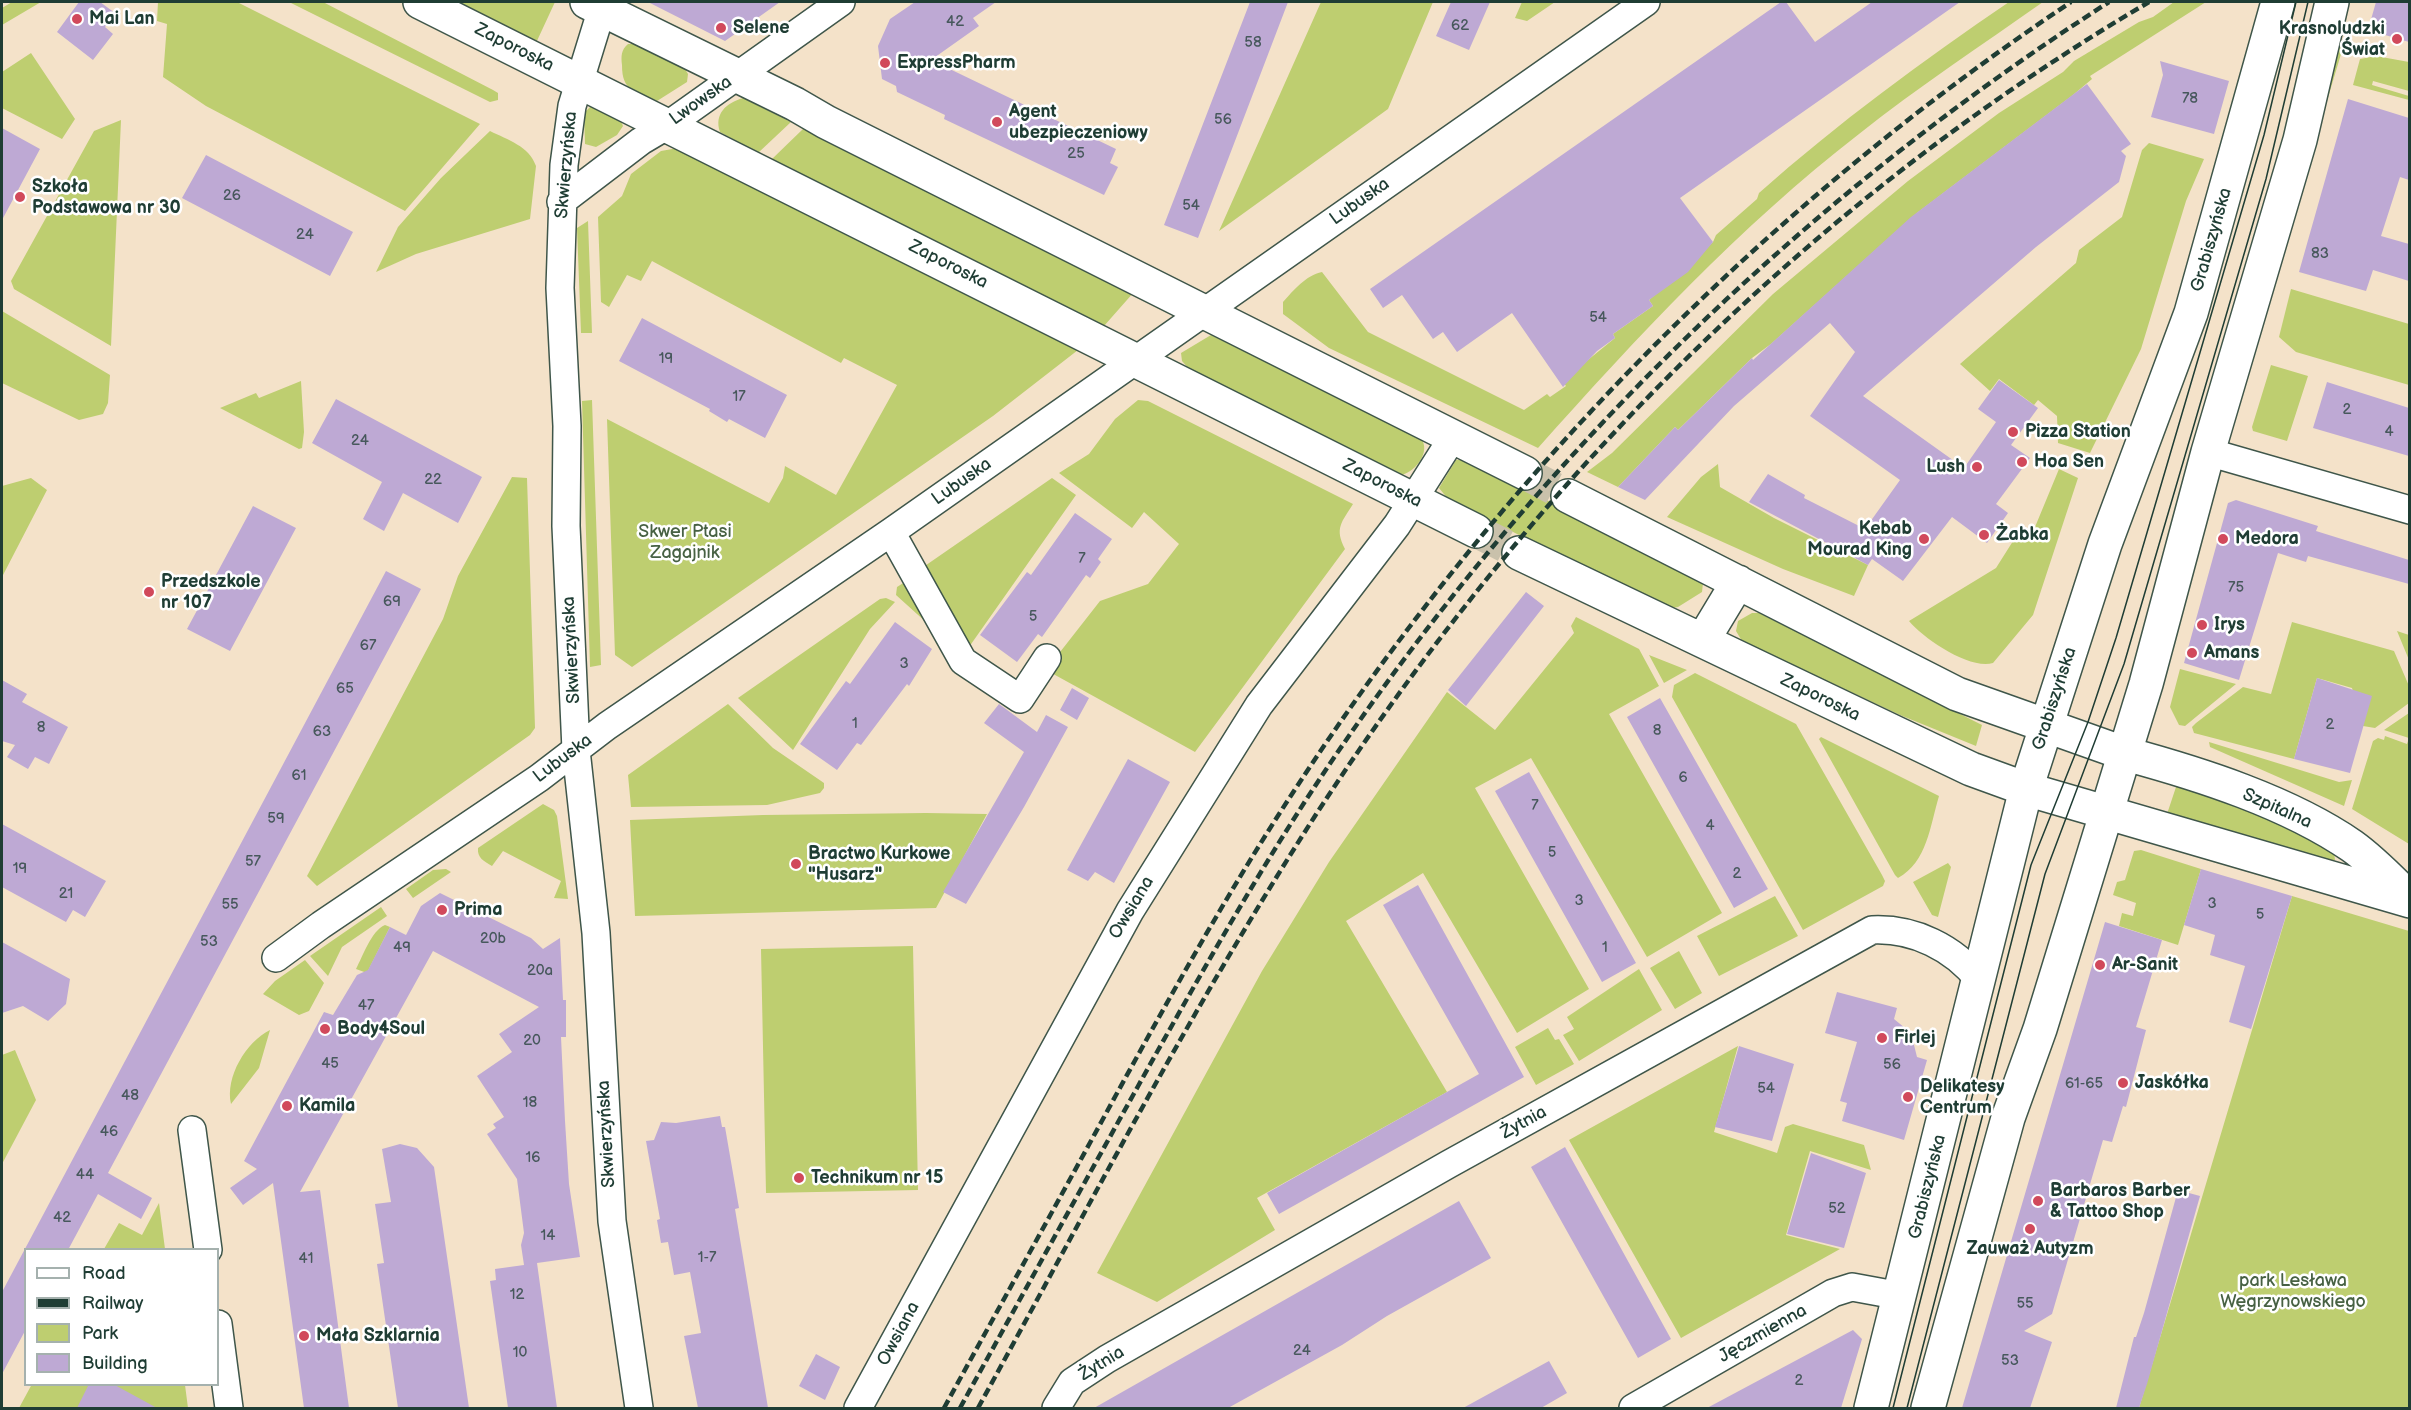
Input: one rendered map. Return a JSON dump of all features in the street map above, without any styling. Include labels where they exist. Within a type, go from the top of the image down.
[{"type":"main road","name":"Zaporoska","points":[[420,2],[1137,359],[1476,531]]},
{"type":"main road","name":"Grabiszyńska","points":[[1871,1408],[1901,1296],[2026,789],[2105,544],[2191,313],[2277,2]]},
{"type":"main road","points":[[1929,1408],[2008,1118],[2045,1013],[2106,811],[2126,754],[2208,452],[2300,140],[2332,2]]},
{"type":"main road","points":[[598,4],[736,77],[1525,473]]},
{"type":"main road","points":[[1568,496],[1958,694],[2046,726]]},
{"type":"main road","name":"Zaporoska","points":[[1519,553],[1971,769],[2026,789],[2106,811]]},
{"type":"main road","points":[[1703,640],[1738,582]]},
{"type":"main road","name":"Szpitalna","points":[[2046,726],[2270,803],[2350,845],[2374,863],[2409,900]]},
{"type":"main road","points":[[2106,811],[2409,900]]},
{"type":"street","name":"Lwowska","points":[[561,202],[641,141],[668,125],[841,2]]},
{"type":"street","name":"Lubuska","points":[[276,958],[321,925],[539,778],[607,726],[891,532],[1204,310],[1646,2]]},
{"type":"street","name":"Skwierzyńska","points":[[598,4],[579,80],[565,154],[561,202],[560,288],[567,436],[566,526],[576,750],[596,933],[613,1239],[639,1408]]},
{"type":"street","name":"Owsiana","points":[[858,1408],[1130,910],[1259,705],[1414,500],[1453,437]]},
{"type":"street","points":[[2208,452],[2409,510]]},
{"type":"street","points":[[891,532],[963,661],[1020,699],[1047,658]]},
{"type":"street","name":"Żytnia","points":[[1056,1408],[1072,1382],[1107,1359],[1449,1164],[1872,930],[1886,930],[1920,937],[1948,951],[1970,968],[1979,980]]},
{"type":"street","points":[[192,1130],[208,1248]]},
{"type":"street","name":"Jęczmienna","points":[[1633,1408],[1833,1293],[1852,1287],[1901,1296]]},
{"type":"street","points":[[219,1332],[229,1408]]},
{"type":"green space","points":[[12,2],[41,2],[2,25],[2,8]]},
{"type":"green space","points":[[158,2],[237,2],[480,124],[405,211],[206,106],[163,77],[167,24],[157,21]]},
{"type":"green space","points":[[289,2],[323,2],[493,90],[498,93],[498,100],[490,102]]},
{"type":"green space","points":[[456,2],[555,2],[536,43]]},
{"type":"green space","points":[[1321,2],[1433,2],[1388,109],[1219,231]]},
{"type":"green space","points":[[1522,2],[1555,2],[1527,21],[1515,18]]},
{"type":"green space","points":[[2009,2],[2043,2],[1881,117],[1815,169],[1773,206],[1652,324],[1538,448],[1329,348],[1283,314],[1283,302],[1291,293],[1305,280],[1322,272],[1368,332],[1524,410],[1547,394],[1550,397],[1566,386],[1562,381],[1615,338],[1613,334],[1653,306],[1649,300],[1713,242],[1716,235],[1789,167],[1881,93]]},
{"type":"green space","points":[[2174,2],[2206,2],[2090,76],[2092,79],[2073,95],[1917,213],[1771,344],[1752,358],[1678,430],[1675,427],[1618,487],[1587,472],[1612,453],[1773,294],[1908,181],[1999,113],[2063,72],[2074,61],[2139,22],[2153,17]]},
{"type":"green space","points":[[628,44],[636,44],[685,69],[688,74],[687,82],[657,101],[631,89],[624,81],[622,62],[623,51]]},
{"type":"green space","points":[[2344,44],[2318,131],[2335,47]]},
{"type":"green space","points":[[31,53],[75,119],[62,139],[2,108],[2,72]]},
{"type":"green space","points":[[2376,56],[2409,62],[2409,91],[2373,81],[2372,85],[2409,96],[2409,100],[2353,85],[2360,59]]},
{"type":"green space","points":[[743,98],[791,122],[758,153],[720,132],[719,120],[723,110],[731,103]]},
{"type":"green space","points":[[590,107],[597,107],[620,119],[623,126],[617,135],[596,147],[585,144],[584,113]]},
{"type":"green space","points":[[121,120],[111,346],[14,289],[11,281],[94,131]]},
{"type":"green space","points":[[804,128],[1134,292],[1104,326],[771,160]]},
{"type":"green space","points":[[490,131],[511,141],[533,159],[536,166],[530,219],[416,254],[376,272],[398,227],[441,178]]},
{"type":"green space","points":[[2149,143],[2204,159],[2186,201],[2141,349],[2090,453],[2058,443],[2057,416],[2038,400],[2034,405],[1999,379],[1990,391],[1960,364],[2076,263],[2079,250],[2122,217],[2142,150]]},
{"type":"green space","name":"Skwer Ptasi Zagajnik","points":[[678,148],[1078,350],[993,416],[632,667],[615,655],[607,419],[769,503],[783,478],[785,466],[836,495],[897,385],[844,358],[841,363],[652,261],[641,281],[627,275],[609,307],[601,302],[598,217],[622,196],[631,174],[661,151]]},
{"type":"green space","points":[[588,221],[592,333],[581,333],[577,228]]},
{"type":"green space","points":[[2291,289],[2409,324],[2409,385],[2296,352],[2279,337]]},
{"type":"green space","points":[[2,311],[110,375],[108,403],[103,414],[79,420],[2,383]]},
{"type":"green space","points":[[1211,335],[1421,438],[1424,449],[1421,460],[1412,470],[1402,475],[1189,369],[1182,361],[1181,353]]},
{"type":"green space","points":[[2271,365],[2308,376],[2287,441],[2253,431],[2252,427]]},
{"type":"green space","points":[[301,381],[304,432],[302,448],[299,449],[220,408],[256,393],[259,398]]},
{"type":"green space","points":[[592,400],[601,665],[590,667],[582,401]]},
{"type":"green space","points":[[1138,400],[1148,401],[1353,504],[1340,530],[1345,549],[1195,752],[1046,670],[1100,601],[1148,584],[1179,544],[1144,512],[1132,528],[1059,473],[1089,454],[1115,419]]},
{"type":"green space","points":[[1456,460],[1466,460],[1699,576],[1703,583],[1702,592],[1678,607],[1665,609],[1448,499],[1439,488]]},
{"type":"green space","points":[[1718,464],[1720,487],[1774,518],[1868,565],[1854,596],[1783,569],[1667,517],[1701,477]]},
{"type":"green space","points":[[2059,469],[2078,478],[2033,615],[1993,663],[1983,664],[1960,658],[1925,636],[1909,621],[1996,568],[2020,530],[2035,527]]},
{"type":"green space","points":[[512,477],[527,478],[535,728],[530,735],[317,886],[307,876],[443,619],[458,576]]},
{"type":"green space","points":[[31,478],[47,490],[2,577],[2,486]]},
{"type":"green space","points":[[1052,478],[1076,495],[969,647],[919,570]]},
{"type":"green space","points":[[908,580],[938,633],[896,595],[897,587]]},
{"type":"green space","points":[[886,598],[895,602],[870,629],[793,750],[738,698],[880,599]]},
{"type":"green space","points":[[1752,613],[1759,613],[1982,725],[1976,746],[1900,715],[1742,641],[1736,631],[1738,621]]},
{"type":"green space","points":[[1576,617],[1639,649],[1659,686],[1609,714],[1722,913],[1647,957],[1531,758],[1475,788],[1589,989],[1517,1033],[1423,873],[1346,921],[1447,1092],[1257,1198],[1275,1230],[1157,1302],[1097,1273],[1262,971],[1329,862],[1447,692],[1495,730],[1574,633],[1571,626]]},
{"type":"green space","points":[[2292,622],[2394,651],[2409,686],[2409,703],[2375,728],[2363,726],[2352,688],[2317,678],[2294,759],[2194,733],[2192,727],[2196,723],[2243,687],[2271,694]]},
{"type":"green space","points":[[2397,631],[2409,635],[2409,660]]},
{"type":"green space","points":[[1649,655],[1687,670],[1664,683]]},
{"type":"green space","points":[[2180,669],[2236,684],[2185,726],[2179,725],[2170,707]]},
{"type":"green space","points":[[1695,673],[1796,724],[1882,875],[1885,881],[1883,886],[1803,930],[1672,697],[1674,685]]},
{"type":"green space","points":[[728,704],[773,748],[824,783],[824,788],[820,793],[767,805],[631,807],[628,775]]},
{"type":"green space","points":[[2409,713],[2409,738],[2384,730]]},
{"type":"green space","points":[[2385,736],[2407,744],[2409,738],[2409,844],[2352,809],[2373,741],[2378,738],[2384,740]]},
{"type":"green space","points":[[1821,737],[1939,796],[1930,831],[1921,853],[1908,871],[1898,878],[1819,739]]},
{"type":"green space","points":[[2209,742],[2339,782],[2352,780],[2344,806],[2210,747]]},
{"type":"green space","points":[[2177,784],[2278,821],[2334,852],[2335,860],[2329,862],[2167,814]]},
{"type":"green space","points":[[543,804],[554,810],[557,816],[568,899],[554,898],[561,881],[503,851],[492,866],[479,854],[478,848]]},
{"type":"green space","name":"Bractwo Kurkowe \"Husarz\"","points":[[987,814],[936,908],[635,916],[630,820],[763,815]]},
{"type":"green space","points":[[2141,850],[2201,869],[2178,945],[2119,926],[2122,913],[2133,916],[2136,903],[2113,895],[2117,882],[2125,880],[2134,851]]},
{"type":"green space","points":[[1948,863],[1951,867],[1938,917],[1932,915],[1913,882]]},
{"type":"green space","points":[[446,869],[451,872],[413,898],[406,889],[433,870]]},
{"type":"green space","points":[[1775,896],[1798,936],[1719,976],[1697,936]]},
{"type":"green space","name":"park Lesława Węgrzynowskiego","points":[[2292,896],[2409,931],[2409,1408],[2139,1408]]},
{"type":"green space","points":[[381,907],[387,916],[342,947],[328,976],[310,956]]},
{"type":"green space","points":[[385,925],[390,927],[367,973],[356,969],[372,938]]},
{"type":"green space","points":[[913,946],[918,1190],[766,1193],[761,949]]},
{"type":"green space","points":[[1679,951],[1702,993],[1675,1009],[1650,968]]},
{"type":"green space","points":[[305,960],[324,983],[309,1011],[299,1015],[263,994],[275,981]]},
{"type":"green space","points":[[1639,969],[1662,1010],[1579,1061],[1563,1035],[1574,1029],[1567,1017]]},
{"type":"green space","points":[[1548,1028],[1555,1040],[1559,1039],[1574,1064],[1536,1085],[1515,1047]]},
{"type":"green space","points":[[270,1030],[259,1068],[231,1104],[231,1083],[239,1061],[253,1043]]},
{"type":"green space","points":[[1738,1046],[1714,1132],[1777,1153],[1785,1127],[1793,1124],[1864,1145],[1871,1170],[1810,1151],[1786,1235],[1840,1249],[1681,1338],[1569,1140]]},
{"type":"green space","points":[[15,1050],[36,1100],[2,1164],[2,1055]]},
{"type":"green space","points":[[159,1203],[165,1248],[105,1248],[119,1223],[142,1235]]},
{"type":"green space","points":[[31,1386],[185,1386],[188,1408],[19,1408]]},
{"type":"building","points":[[79,2],[100,2],[115,13],[105,27],[113,34],[93,60],[57,32]]},
{"type":"building","points":[[648,2],[780,2],[725,41]]},
{"type":"building","points":[[915,2],[996,2],[973,18],[979,26],[931,60],[1116,149],[1110,163],[1118,167],[1104,195],[944,119],[945,115],[897,92],[896,86],[882,79],[878,46],[890,19]]},
{"type":"building","points":[[1250,2],[1288,2],[1198,238],[1164,225]]},
{"type":"building","points":[[1451,2],[1490,2],[1469,50],[1436,36]]},
{"type":"building","points":[[1781,2],[1786,2],[1815,42],[1872,2],[1960,2],[1680,198],[1713,242],[1688,272],[1649,300],[1653,306],[1613,334],[1615,338],[1597,351],[1563,387],[1512,313],[1457,352],[1443,332],[1433,339],[1402,295],[1383,308],[1370,289]]},
{"type":"building","points":[[2376,2],[2409,2],[2409,42],[2368,30]]},
{"type":"building","points":[[2160,61],[2229,81],[2214,134],[2151,117],[2163,75]]},
{"type":"building","points":[[2087,84],[2131,144],[2121,151],[2126,156],[2119,182],[2036,247],[1863,396],[1964,468],[1996,422],[1978,409],[1999,380],[2038,408],[2011,445],[2030,458],[1996,504],[2008,513],[1987,543],[1952,517],[1903,581],[1872,559],[1868,565],[1749,502],[1768,474],[1805,495],[1804,498],[1865,529],[1900,480],[1810,416],[1855,352],[1830,323],[1734,406],[1645,500],[1618,487],[1675,427],[1678,430],[1752,358],[1753,360],[1911,217]]},
{"type":"building","points":[[2348,99],[2409,118],[2409,180],[2400,177],[2381,236],[2409,244],[2409,281],[2373,270],[2366,291],[2299,272]]},
{"type":"building","points":[[2,128],[40,149],[2,220]]},
{"type":"building","points":[[206,155],[353,232],[330,276],[182,198]]},
{"type":"building","points":[[642,318],[787,395],[765,438],[729,419],[727,422],[709,411],[710,409],[619,361]]},
{"type":"building","points":[[2327,382],[2409,408],[2409,456],[2313,428]]},
{"type":"building","points":[[336,399],[482,477],[458,523],[403,493],[384,531],[363,519],[382,482],[312,443]]},
{"type":"building","points":[[2236,500],[2318,526],[2316,531],[2409,560],[2409,584],[2308,556],[2306,562],[2278,553],[2239,680],[2184,663],[2228,503]]},
{"type":"building","points":[[253,506],[296,528],[230,651],[187,629]]},
{"type":"building","points":[[1075,513],[1112,539],[1098,559],[1101,562],[1090,578],[1086,575],[1042,637],[1038,634],[1017,662],[980,635],[1027,572],[1031,575]]},
{"type":"building","points":[[386,571],[421,589],[108,1173],[152,1198],[141,1219],[98,1194],[69,1248],[25,1248]]},
{"type":"building","points":[[1526,592],[1544,606],[1466,706],[1448,690]]},
{"type":"building","points":[[895,622],[932,649],[909,686],[907,684],[861,745],[857,743],[837,770],[800,744],[846,681],[850,684]]},
{"type":"building","points":[[2317,678],[2372,696],[2350,773],[2294,759]]},
{"type":"building","points":[[2,680],[27,694],[22,702],[68,727],[49,764],[35,757],[28,769],[7,757],[15,745],[2,741]]},
{"type":"building","points":[[1072,688],[1089,698],[1077,720],[1060,710]]},
{"type":"building","points":[[1660,698],[1768,889],[1734,908],[1627,717]]},
{"type":"building","points":[[999,704],[1037,732],[1046,715],[1068,727],[1024,807],[966,904],[943,892],[1024,752],[984,723]]},
{"type":"building","points":[[1128,759],[1170,782],[1114,883],[1095,872],[1088,881],[1067,870]]},
{"type":"building","points":[[1529,772],[1636,963],[1602,982],[1495,791]]},
{"type":"building","points":[[2,824],[106,881],[85,917],[73,910],[66,922],[2,887]]},
{"type":"building","points":[[2201,869],[2292,896],[2251,1029],[2229,1022],[2245,966],[2210,955],[2215,935],[2184,925]]},
{"type":"building","points":[[1418,885],[1524,1077],[1279,1214],[1267,1193],[1479,1074],[1383,905]]},
{"type":"building","points":[[440,893],[531,938],[543,949],[560,938],[563,1000],[566,1000],[566,1037],[561,1037],[565,1121],[569,1184],[580,1257],[537,1263],[557,1408],[508,1408],[490,1281],[496,1280],[495,1269],[524,1265],[521,1245],[524,1233],[517,1179],[487,1134],[496,1128],[493,1124],[504,1117],[477,1076],[512,1052],[499,1034],[539,1007],[433,951],[300,1192],[320,1190],[349,1408],[304,1408],[273,1183],[243,1205],[230,1188],[257,1169],[244,1161],[324,1012],[333,1015],[357,975],[368,970],[390,927],[406,935],[421,906]]},
{"type":"building","points":[[2105,922],[2162,940],[2136,1027],[2146,1030],[2126,1107],[2123,1106],[2112,1142],[2103,1140],[2052,1314],[2024,1331],[2052,1342],[2030,1408],[1962,1408]]},
{"type":"building","points":[[2,942],[70,979],[66,1004],[48,1021],[23,1006],[2,1013]]},
{"type":"building","points":[[1837,992],[1897,1008],[1894,1019],[1911,1033],[1917,1057],[1927,1060],[1904,1140],[1842,1121],[1847,1103],[1840,1101],[1857,1042],[1825,1033]]},
{"type":"building","points":[[1739,1046],[1794,1064],[1772,1141],[1715,1127]]},
{"type":"building","points":[[720,1116],[722,1127],[725,1127],[739,1208],[735,1209],[768,1408],[698,1408],[684,1336],[701,1333],[690,1272],[674,1275],[668,1242],[661,1243],[657,1220],[660,1219],[646,1141],[654,1140],[661,1122],[676,1123]]},
{"type":"building","points":[[400,1144],[417,1148],[434,1167],[469,1408],[398,1408],[377,1264],[384,1263],[375,1204],[391,1202],[382,1149]]},
{"type":"building","points":[[1565,1147],[1671,1339],[1638,1358],[1531,1167]]},
{"type":"building","points":[[1811,1153],[1866,1173],[1844,1248],[1787,1234]]},
{"type":"building","points":[[2178,1190],[2200,1196],[2147,1384],[2139,1408],[2116,1408],[2134,1337],[2136,1337],[2144,1313]]},
{"type":"building","points":[[1459,1201],[1491,1258],[1387,1316],[1342,1345],[1228,1408],[1094,1408]]},
{"type":"building","points":[[24,1251],[24,1333],[2,1374],[2,1292]]},
{"type":"building","points":[[1853,1330],[1862,1339],[1841,1408],[1707,1408]]},
{"type":"building","points":[[816,1354],[840,1367],[825,1400],[799,1386]]},
{"type":"building","points":[[1549,1361],[1567,1393],[1541,1408],[1463,1408]]},
{"type":"building","points":[[88,1386],[117,1386],[157,1408],[77,1408]]},
{"type":"tunnel","points":[[1525,473],[1568,496]]},
{"type":"tunnel","points":[[1476,531],[1519,553]]},
{"type":"tram line","points":[[1893,1408],[2031,865],[2088,722],[2116,638],[2264,135],[2296,2]]},
{"type":"tram line","points":[[1907,1408],[2045,874],[2124,664],[2266,179],[2308,2]]},
{"type":"railway","points":[[944,1408],[1158,1019],[1245,868],[1292,794],[1371,679],[1455,568],[1546,461],[1641,359],[1742,261],[1847,169],[1957,82],[2071,2]]},
{"type":"railway","points":[[960,1408],[1157,1052],[1270,857],[1344,743],[1423,634],[1507,530],[1596,430],[1690,334],[1788,244],[1891,158],[1998,77],[2109,2]]},
{"type":"railway","points":[[978,1408],[1141,1109],[1270,888],[1315,816],[1398,694],[1488,578],[1583,466],[1685,360],[1792,260],[1905,167],[2024,81],[2149,2]]},
{"type":"place","name":"Mai Lan","points":[[77,19]]},
{"type":"place","name":"Selene","points":[[721,28]]},
{"type":"place","name":"Krasnoludzki Świat","points":[[2397,39]]},
{"type":"place","name":"ExpressPharm","points":[[885,63]]},
{"type":"place","name":"Agent ubezpieczeniowy","points":[[997,122]]},
{"type":"place","name":"Szkoła Podstawowa nr 30","points":[[20,197]]},
{"type":"place","name":"Pizza Station","points":[[2013,432]]},
{"type":"place","name":"Hoa Sen","points":[[2022,462]]},
{"type":"place","name":"Lush","points":[[1977,467]]},
{"type":"place","name":"Żabka","points":[[1984,535]]},
{"type":"place","name":"Kebab Mourad King","points":[[1924,539]]},
{"type":"place","name":"Medora","points":[[2223,539]]},
{"type":"place","name":"Przedszkole nr 107","points":[[149,592]]},
{"type":"place","name":"Irys","points":[[2202,625]]},
{"type":"place","name":"Amans","points":[[2192,653]]},
{"type":"place","name":"Bractwo Kurkowe \"Husarz\"","points":[[796,864]]},
{"type":"place","name":"Prima","points":[[442,910]]},
{"type":"place","name":"Ar-Sanit","points":[[2100,965]]},
{"type":"place","name":"Body4Soul","points":[[325,1029]]},
{"type":"place","name":"Firlej","points":[[1882,1038]]},
{"type":"place","name":"Jaskółka","points":[[2123,1083]]},
{"type":"place","name":"Delikatesy Centrum","points":[[1908,1097]]},
{"type":"place","name":"Kamila","points":[[287,1106]]},
{"type":"place","name":"Technikum nr 15","points":[[799,1178]]},
{"type":"place","name":"Barbaros Barber & Tattoo Shop","points":[[2038,1201]]},
{"type":"place","name":"Zauważ Autyzm","points":[[2030,1229]]},
{"type":"place","name":"Mała Szklarnia","points":[[304,1336]]}]
